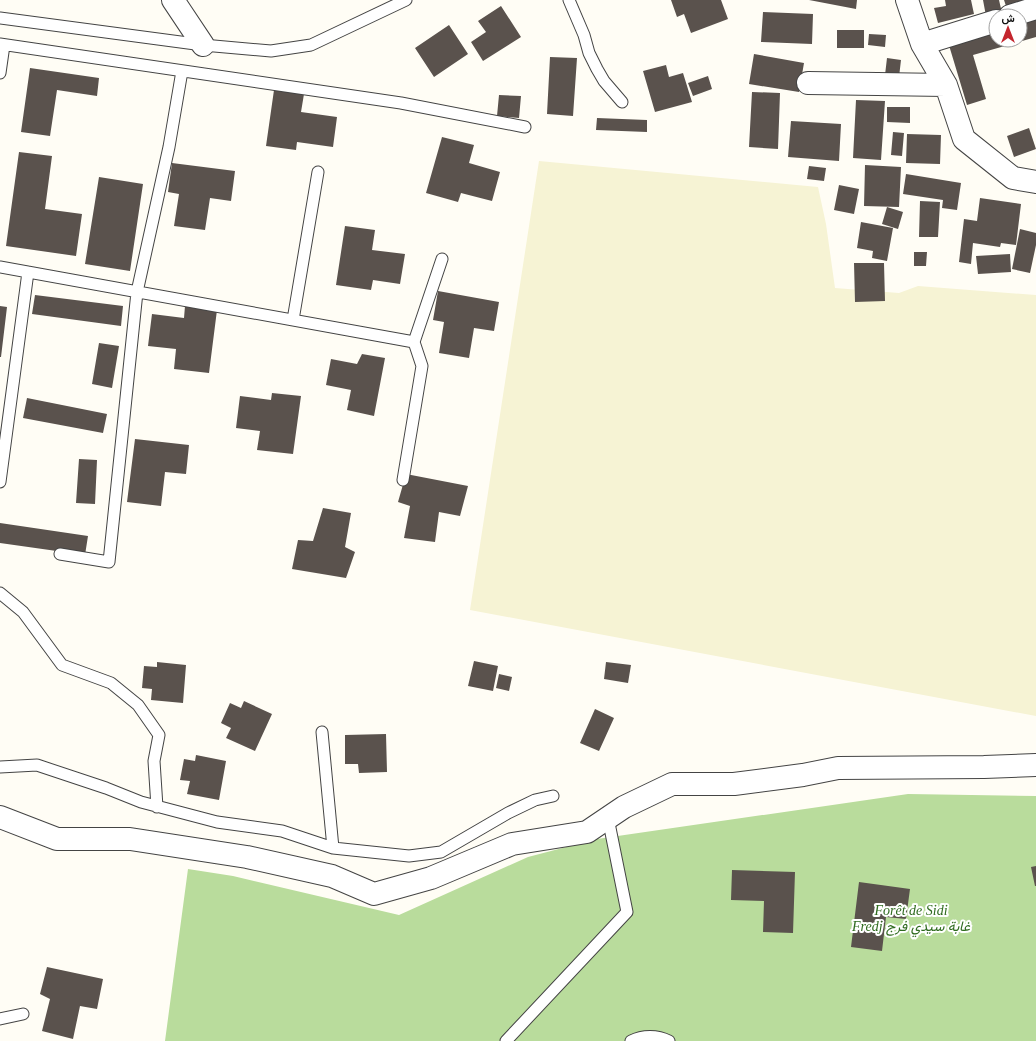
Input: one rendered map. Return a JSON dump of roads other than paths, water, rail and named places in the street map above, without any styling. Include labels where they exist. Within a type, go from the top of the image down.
[{"type":"street","points":[[173,0],[203,44]]},
{"type":"street","points":[[907,0],[922,44],[946,85],[964,139],[1013,178],[1036,182]]},
{"type":"street","points":[[922,44],[988,23]]},
{"type":"street","points":[[808,83],[946,85]]},
{"type":"street","points":[[3,822],[56,839],[130,839],[247,857],[332,876],[374,894],[431,878],[512,844],[587,832],[624,807],[672,784],[734,784],[803,775],[838,768],[984,767],[1036,765]]},
{"type":"lane","points":[[0,18],[271,52],[310,44],[406,0]]},
{"type":"lane","points":[[569,0],[597,70],[604,81],[622,102]]},
{"type":"lane","points":[[0,73],[2,45],[401,103],[525,127]]},
{"type":"lane","points":[[60,554],[109,562],[136,292],[169,147],[182,71]]},
{"type":"lane","points":[[293,320],[318,172]]},
{"type":"lane","points":[[403,480],[422,366],[414,342],[442,259]]},
{"type":"lane","points":[[0,267],[414,342]]},
{"type":"lane","points":[[0,482],[28,272]]},
{"type":"lane","points":[[0,594],[23,612],[62,664],[111,683],[138,705],[159,735],[154,761],[157,806]]},
{"type":"lane","points":[[322,732],[333,848]]},
{"type":"lane","points":[[0,766],[37,765],[106,788],[141,802],[217,822],[282,832],[333,848],[409,856],[441,852],[508,813],[535,800],[553,796]]},
{"type":"lane","points":[[506,1041],[627,912],[608,818]]},
{"type":"lane","points":[[0,1019],[23,1014]]},
{"type":"lane","points":[[631,1041],[644,1037],[654,1037],[669,1041]]},
{"type":"park label","name":"Forêt de Sidi Fredj غابة سيدي فرج","points":[[911,918]]}]
